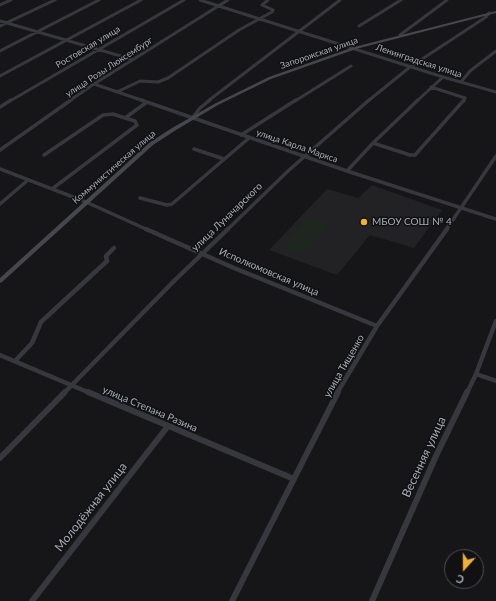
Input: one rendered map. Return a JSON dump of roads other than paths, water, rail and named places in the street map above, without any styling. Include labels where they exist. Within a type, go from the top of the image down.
[{"type":"main road","name":"улица Луначарского","points":[[400,35],[496,12]]},
{"type":"main road","name":"Запорожская улица","points":[[193,117],[243,90],[270,78],[355,48],[400,35]]},
{"type":"main road","name":"Коммунистическая улица","points":[[0,281],[152,144],[193,117]]},
{"type":"street","points":[[0,5],[11,0]]},
{"type":"street","points":[[0,26],[55,0]]},
{"type":"street","points":[[0,51],[99,0]]},
{"type":"street","points":[[0,76],[140,0]]},
{"type":"street","name":"Ростовская улица","points":[[0,107],[184,0]]},
{"type":"street","name":"Ленинградская улица","points":[[200,0],[299,30],[410,67],[496,92]]},
{"type":"street","name":"улица Розы Люксембург","points":[[0,150],[131,59],[228,0]]},
{"type":"street","points":[[117,92],[140,81],[162,81],[238,30],[260,19],[273,10],[262,5],[268,0]]},
{"type":"street","name":"Коммунистическая улица","points":[[193,117],[200,108],[210,100],[299,30],[340,0]]},
{"type":"street","points":[[359,26],[402,0]]},
{"type":"street","name":"Запорожская улица","points":[[400,35],[447,0]]},
{"type":"street","name":"улица Луначарского","points":[[0,458],[203,253],[304,157],[360,107],[410,67],[489,14]]},
{"type":"street","points":[[0,21],[131,59]]},
{"type":"street","points":[[461,82],[470,71],[496,52]]},
{"type":"street","points":[[241,135],[351,66]]},
{"type":"street","points":[[346,171],[373,143],[443,77]]},
{"type":"street","name":"улица Карла Маркса","points":[[94,84],[193,117],[304,157],[496,219]]},
{"type":"street","points":[[373,143],[410,155],[415,155],[420,151],[464,102],[464,98],[460,96],[431,87]]},
{"type":"street","points":[[125,118],[147,102]]},
{"type":"street","points":[[44,155],[103,115],[112,114],[135,121],[137,125],[52,189]]},
{"type":"street","points":[[140,198],[167,205],[172,204],[249,138]]},
{"type":"street","points":[[194,149],[224,159]]},
{"type":"street","name":"улица Тищенко","points":[[232,601],[338,392],[377,326],[462,208],[496,156]]},
{"type":"street","name":"Исполкомовская улица","points":[[0,169],[86,202],[267,282],[377,326]]},
{"type":"street","points":[[0,204],[28,180]]},
{"type":"street","points":[[15,361],[32,343],[41,322],[48,313],[107,261],[106,256],[114,248]]},
{"type":"street","name":"Весенняя улица","points":[[372,601],[436,456],[476,374],[496,321]]},
{"type":"street","name":"улица Степана Разина","points":[[1,357],[15,361],[71,386],[294,479]]},
{"type":"street","points":[[476,374],[496,381]]},
{"type":"street","name":"Молодёжная улица","points":[[32,601],[168,426]]},
{"type":"place","name":"МБОУ СОШ № 4","points":[[364,222]]}]
